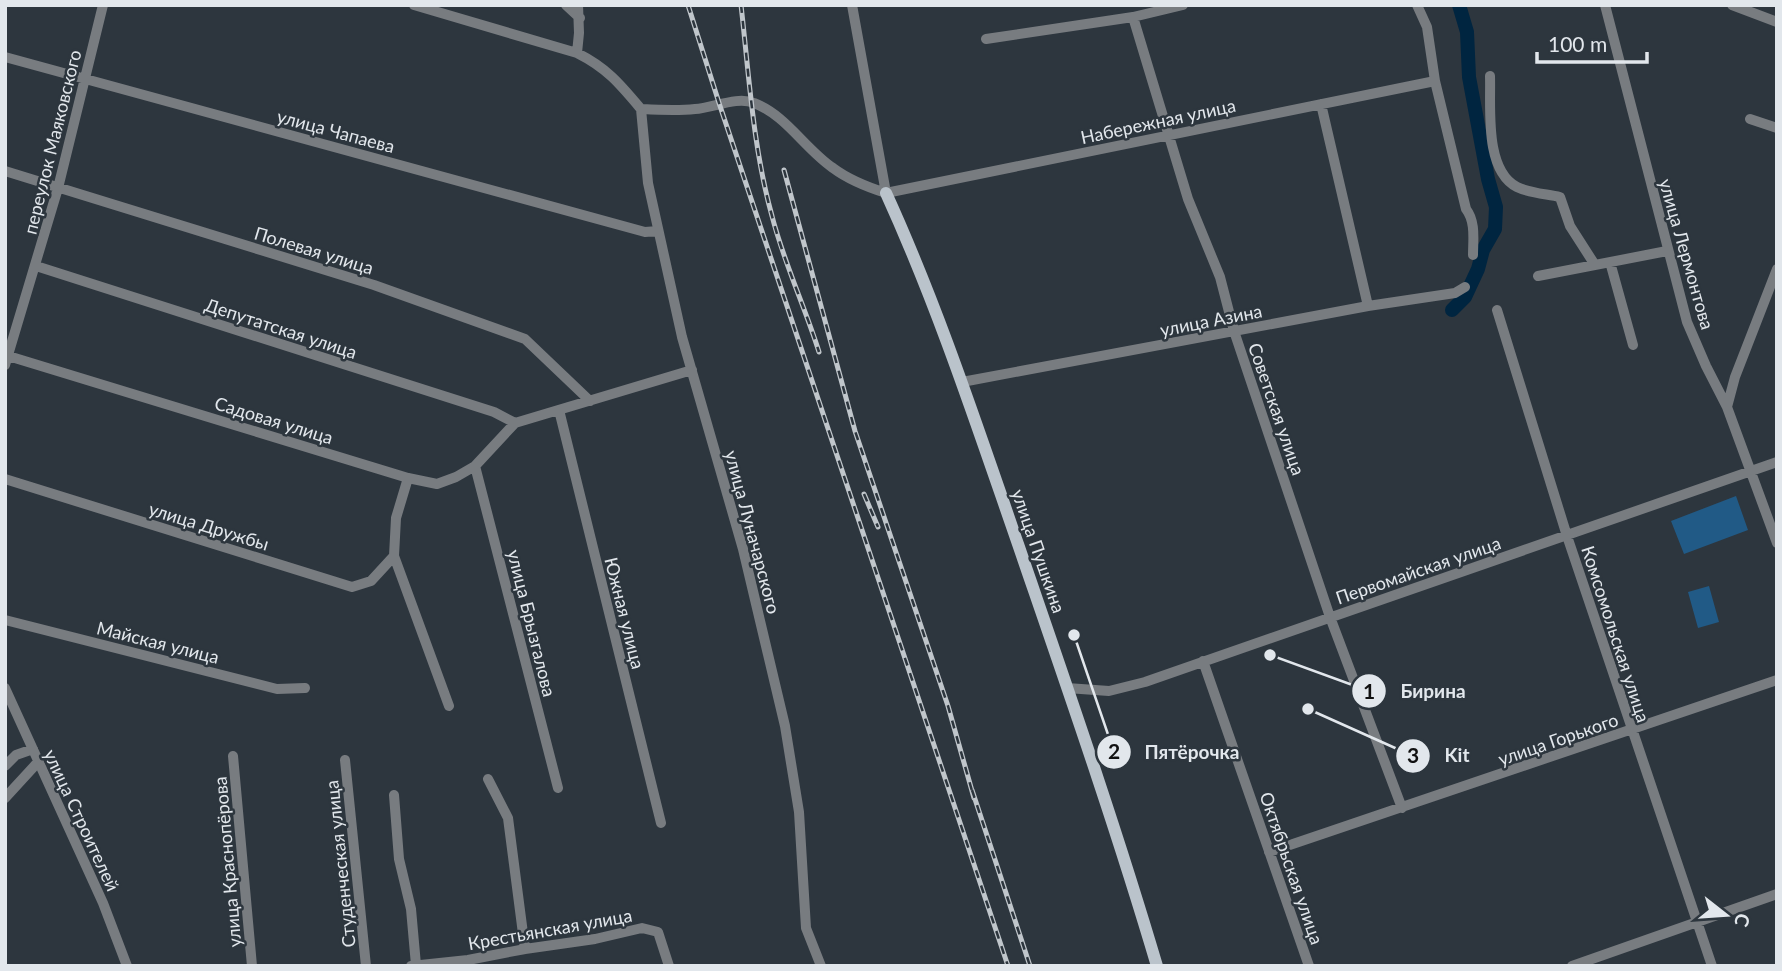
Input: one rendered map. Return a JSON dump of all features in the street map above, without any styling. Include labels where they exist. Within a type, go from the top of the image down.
[{"type":"main road","name":"улица Пушкина","points":[[886,193],[913,252],[962,382],[1067,688],[1157,966]]},
{"type":"street","name":"переулок Маяковского","points":[[6,359],[58,188],[103,5]]},
{"type":"street","points":[[414,5],[577,54],[595,62],[611,74],[642,108],[688,110],[736,101],[753,102],[783,122],[832,167],[865,187],[886,193],[852,5]]},
{"type":"street","points":[[566,5],[579,18]]},
{"type":"street","points":[[577,54],[578,5]]},
{"type":"street","points":[[986,39],[1133,17],[1183,5]]},
{"type":"street","points":[[1417,5],[1427,27],[1435,81],[1466,209],[1471,215],[1473,256]]},
{"type":"street","name":"улица Лермонтова","points":[[1605,5],[1687,322],[1727,407],[1777,543]]},
{"type":"street","points":[[1732,5],[1777,22]]},
{"type":"street","name":"Советская улица","points":[[1133,17],[1188,200],[1220,277],[1234,331],[1331,617],[1402,808]]},
{"type":"street","name":"улица Чапаева","points":[[5,57],[645,232],[659,231]]},
{"type":"street","points":[[1490,76],[1492,144],[1501,170],[1517,187],[1560,197],[1570,226],[1595,265]]},
{"type":"street","name":"Набережная улица","points":[[886,193],[1435,81]]},
{"type":"street","points":[[1321,104],[1368,306]]},
{"type":"street","name":"улица Луначарского","points":[[642,108],[648,183],[659,231],[692,370],[743,549],[785,726],[799,812],[806,928],[821,966]]},
{"type":"street","points":[[1750,119],[1777,128]]},
{"type":"street","name":"Полевая улица","points":[[5,171],[374,285],[525,339],[590,401]]},
{"type":"street","points":[[1538,276],[1667,251]]},
{"type":"street","points":[[1610,262],[1633,345]]},
{"type":"street","name":"Депутатская улица","points":[[36,267],[494,412],[515,423]]},
{"type":"street","points":[[1727,407],[1735,377],[1777,269]]},
{"type":"street","name":"улица Азина","points":[[962,382],[1368,306],[1455,293],[1465,286]]},
{"type":"street","name":"Комсомольская улица","points":[[1497,310],[1567,536],[1712,966]]},
{"type":"street","name":"Садовая улица","points":[[6,359],[408,478],[437,484],[475,466],[515,423]]},
{"type":"street","points":[[515,423],[692,370]]},
{"type":"street","name":"Южная улица","points":[[559,410],[661,823]]},
{"type":"street","name":"Первомайская улица","points":[[1067,688],[1109,691],[1124,688],[1777,463]]},
{"type":"street","name":"улица Брызгалова","points":[[475,466],[558,788]]},
{"type":"street","points":[[408,478],[396,518],[394,556],[449,706]]},
{"type":"street","name":"улица Дружбы","points":[[5,479],[352,587],[371,581],[394,556]]},
{"type":"street","name":"Майская улица","points":[[5,620],[278,689],[305,688]]},
{"type":"street","name":"Октябрьская улица","points":[[1203,661],[1309,966]]},
{"type":"street","name":"улица Горького","points":[[1269,852],[1777,680]]},
{"type":"street","name":"улица Строителей","points":[[5,688],[103,903],[127,966]]},
{"type":"street","points":[[5,766],[16,755],[33,749]]},
{"type":"street","name":"улица Краснопёрова","points":[[233,756],[253,966]]},
{"type":"street","name":"Студенческая улица","points":[[345,760],[366,966]]},
{"type":"street","points":[[5,798],[38,762]]},
{"type":"street","points":[[488,779],[508,818],[525,949]]},
{"type":"street","points":[[394,795],[399,859],[411,909],[414,966]]},
{"type":"street","points":[[1572,966],[1777,894]]},
{"type":"street","name":"Крестьянская улица","points":[[414,966],[595,939],[642,928],[658,932],[669,966]]},
{"type":"shaded area","points":[[1736,496],[1748,530],[1684,554],[1671,521]]},
{"type":"shaded area","points":[[1709,586],[1719,622],[1698,628],[1688,592]]},
{"type":"waterway","points":[[1452,310],[1465,297],[1478,269],[1483,250],[1495,229],[1496,207],[1488,179],[1469,77],[1467,32],[1459,5]]},
{"type":"railway","points":[[688,5],[1008,966]]},
{"type":"railway","points":[[741,5],[760,164],[782,251],[819,352]]},
{"type":"railway","points":[[784,170],[855,431],[948,706],[974,798]]},
{"type":"railway","points":[[864,494],[878,527]]},
{"type":"railway","points":[[972,790],[1030,966]]},
{"type":"place","name":"Пятёрочка","points":[[1074,635]]},
{"type":"place","name":"Бирина","points":[[1270,655]]},
{"type":"place","name":"Kit","points":[[1308,709]]}]
